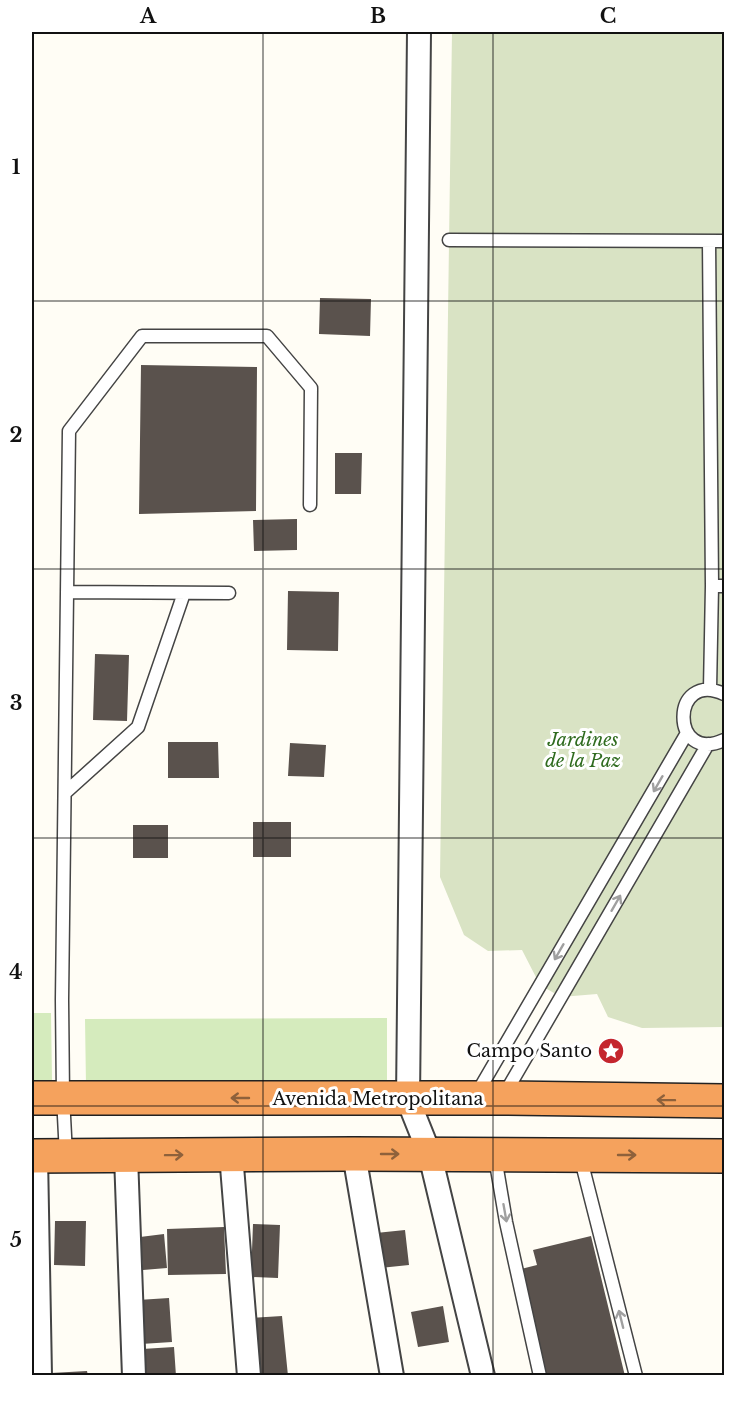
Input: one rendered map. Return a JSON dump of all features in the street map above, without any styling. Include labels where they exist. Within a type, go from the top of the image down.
[{"type":"highway","name":"Avenida Metropolitana","points":[[47,1097],[724,1101]]},
{"type":"highway","points":[[45,1156],[231,1154],[724,1156]]},
{"type":"street","points":[[419,32],[408,1100],[430,1155],[483,1376]]},
{"type":"street","points":[[231,1154],[249,1376]]},
{"type":"street","points":[[354,1154],[392,1376]]},
{"type":"street","points":[[39,1376],[45,1156]]},
{"type":"street","points":[[126,1156],[134,1376]]},
{"type":"lane","points":[[449,240],[724,241]]},
{"type":"lane","points":[[709,241],[718,586],[710,689]]},
{"type":"lane","points":[[45,1156],[66,792],[69,431],[142,336],[267,336],[311,388],[310,505]]},
{"type":"lane","points":[[67,592],[229,593]]},
{"type":"lane","points":[[66,792],[138,727],[184,593]]},
{"type":"lane","points":[[724,694],[710,689],[696,693],[686,704],[682,719],[687,733],[693,739],[708,744],[724,740]]},
{"type":"lane","points":[[488,1099],[687,733]]},
{"type":"lane","points":[[488,1099],[708,744]]},
{"type":"lane","points":[[495,1155],[506,1222],[540,1376]]},
{"type":"lane","points":[[579,1155],[636,1376]]},
{"type":"green space","name":"Jardines de la Paz","points":[[452,32],[724,32],[724,1027],[642,1028],[608,1017],[597,994],[561,997],[540,985],[522,950],[488,951],[464,935],[440,877]]},
{"type":"green space","points":[[32,1013],[51,1013],[52,1080],[32,1080]]},
{"type":"green space","points":[[387,1018],[387,1084],[86,1086],[85,1019]]},
{"type":"building","points":[[320,298],[371,299],[370,336],[319,334]]},
{"type":"building","points":[[141,365],[257,367],[256,511],[139,514]]},
{"type":"building","points":[[335,453],[362,453],[361,494],[335,494]]},
{"type":"building","points":[[297,519],[297,550],[254,551],[253,520]]},
{"type":"building","points":[[288,591],[339,592],[338,651],[287,650]]},
{"type":"building","points":[[95,654],[129,655],[127,721],[93,720]]},
{"type":"building","points":[[168,742],[218,742],[219,778],[168,778]]},
{"type":"building","points":[[290,743],[326,745],[324,777],[288,776]]},
{"type":"building","points":[[253,822],[291,822],[291,857],[253,857]]},
{"type":"building","points":[[133,825],[168,825],[168,858],[133,858]]},
{"type":"building","points":[[55,1221],[86,1221],[85,1266],[54,1265]]},
{"type":"building","points":[[253,1224],[280,1225],[278,1278],[251,1277]]},
{"type":"building","points":[[224,1227],[226,1274],[168,1275],[167,1229]]},
{"type":"building","points":[[405,1230],[409,1265],[380,1268],[376,1233]]},
{"type":"building","points":[[164,1234],[167,1268],[143,1270],[140,1237]]},
{"type":"building","points":[[591,1236],[625,1376],[546,1376],[521,1269],[537,1265],[533,1250]]},
{"type":"building","points":[[169,1298],[172,1342],[141,1344],[138,1300]]},
{"type":"building","points":[[443,1306],[449,1342],[418,1347],[411,1312]]},
{"type":"building","points":[[282,1316],[288,1376],[258,1376],[252,1318]]},
{"type":"building","points":[[174,1347],[176,1376],[144,1376],[142,1349]]},
{"type":"building","points":[[87,1371],[88,1376],[51,1376],[51,1373]]},
{"type":"place","name":"Campo Santo","points":[[611,1051]]}]
